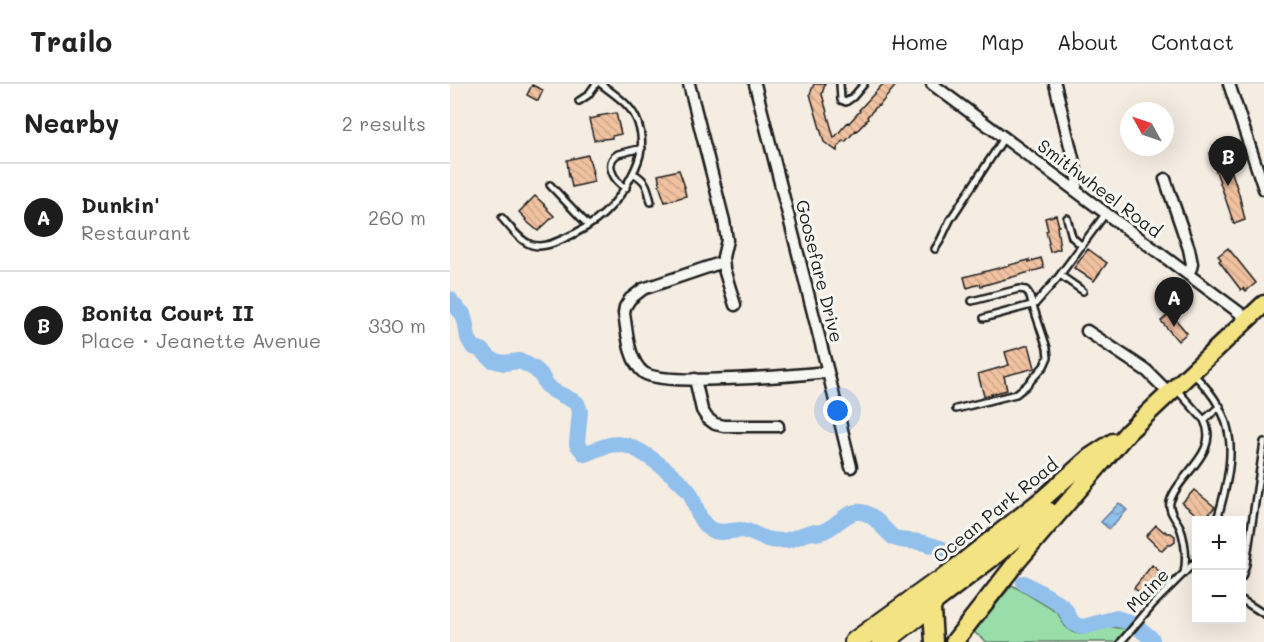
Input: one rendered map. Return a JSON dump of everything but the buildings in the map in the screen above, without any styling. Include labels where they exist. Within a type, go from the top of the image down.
[{"type":"highway","points":[[855,642],[935,584]]},
{"type":"highway","points":[[883,642],[932,604]]},
{"type":"main road","name":"Ocean Park Road","points":[[956,639],[1015,564],[1128,432],[1264,304]]},
{"type":"main road","name":"Ocean Park Road","points":[[934,636],[931,593],[935,584],[1045,497],[1090,457],[1128,432]]},
{"type":"main road","points":[[932,604],[1016,539],[1099,467]]},
{"type":"main road","points":[[934,636],[956,639]]},
{"type":"street","points":[[689,84],[724,221],[727,240],[723,262],[735,305]]},
{"type":"street","name":"Goosefare Drive","points":[[754,84],[851,467]]},
{"type":"street","name":"Smithwheel Road","points":[[932,84],[1248,319]]},
{"type":"street","points":[[1055,84],[1078,179],[1075,190]]},
{"type":"street","points":[[1230,84],[1264,189]]},
{"type":"street","points":[[1165,179],[1189,249],[1191,268],[1188,274]]},
{"type":"street","points":[[723,262],[635,293],[625,307],[624,313],[629,341],[637,365],[645,373],[663,379],[828,372]]},
{"type":"street","points":[[1088,332],[1172,391]]},
{"type":"street","points":[[695,379],[702,410],[715,424],[778,426]]},
{"type":"lane","points":[[502,218],[526,242],[539,246],[549,245],[569,236],[608,211],[626,188],[640,159],[642,148],[641,131],[634,113],[622,100],[599,84],[579,101]]},
{"type":"lane","points":[[840,84],[841,100],[846,102],[864,84]]},
{"type":"lane","points":[[935,249],[950,220],[1004,138]]},
{"type":"lane","points":[[626,188],[615,178],[610,161],[614,155],[642,148]]},
{"type":"lane","points":[[633,173],[647,184],[651,202]]},
{"type":"lane","points":[[550,185],[588,225]]},
{"type":"lane","points":[[984,318],[1032,305],[1042,297],[1106,213]]},
{"type":"lane","points":[[1067,218],[1072,237],[1081,244]]},
{"type":"lane","points":[[1060,275],[1083,291]]},
{"type":"lane","points":[[956,409],[1004,399],[1016,394],[1044,366],[1048,352],[1027,291],[1022,289],[972,301]]},
{"type":"lane","points":[[1191,372],[1210,391],[1220,406],[1227,426],[1230,446],[1227,482],[1218,516]]},
{"type":"lane","points":[[1172,391],[1204,420],[1208,435],[1204,450],[1170,501],[1170,508],[1180,528],[1185,548],[1184,573]]},
{"type":"lane","points":[[1204,420],[1220,406]]},
{"type":"lane","points":[[1244,570],[1264,442]]},
{"type":"lane","points":[[1256,502],[1264,504]]},
{"type":"lane","points":[[1190,568],[1194,570]]},
{"type":"lane","name":"Maine","points":[[1121,642],[1153,604],[1190,568]]},
{"type":"lane","points":[[1246,603],[1264,614]]},
{"type":"green space","points":[[1012,585],[1057,612],[1065,626],[1072,632],[1080,634],[1104,626],[1127,629],[1117,642],[987,642],[974,632]]},
{"type":"water","points":[[1119,503],[1127,510],[1109,529],[1101,522]]},
{"type":"waterway","points":[[450,299],[463,314],[468,338],[473,347],[482,350],[492,360],[504,363],[519,361],[526,364],[535,369],[552,390],[577,403],[580,411],[577,444],[585,454],[614,444],[632,447],[660,465],[685,487],[703,522],[710,529],[721,532],[741,530],[768,539],[786,540],[810,532],[817,533],[826,530],[851,513],[862,512],[872,517],[897,539],[920,542],[946,550]]},
{"type":"waterway","points":[[1024,583],[1063,607],[1072,622],[1078,626],[1083,627],[1117,618],[1128,622]]},
{"type":"waterway","points":[[1140,629],[1152,639],[1152,642]]},
{"type":"place","name":"Bonita Court II","points":[[1228,186]]},
{"type":"place","name":"Dunkin'","points":[[1174,327]]}]
